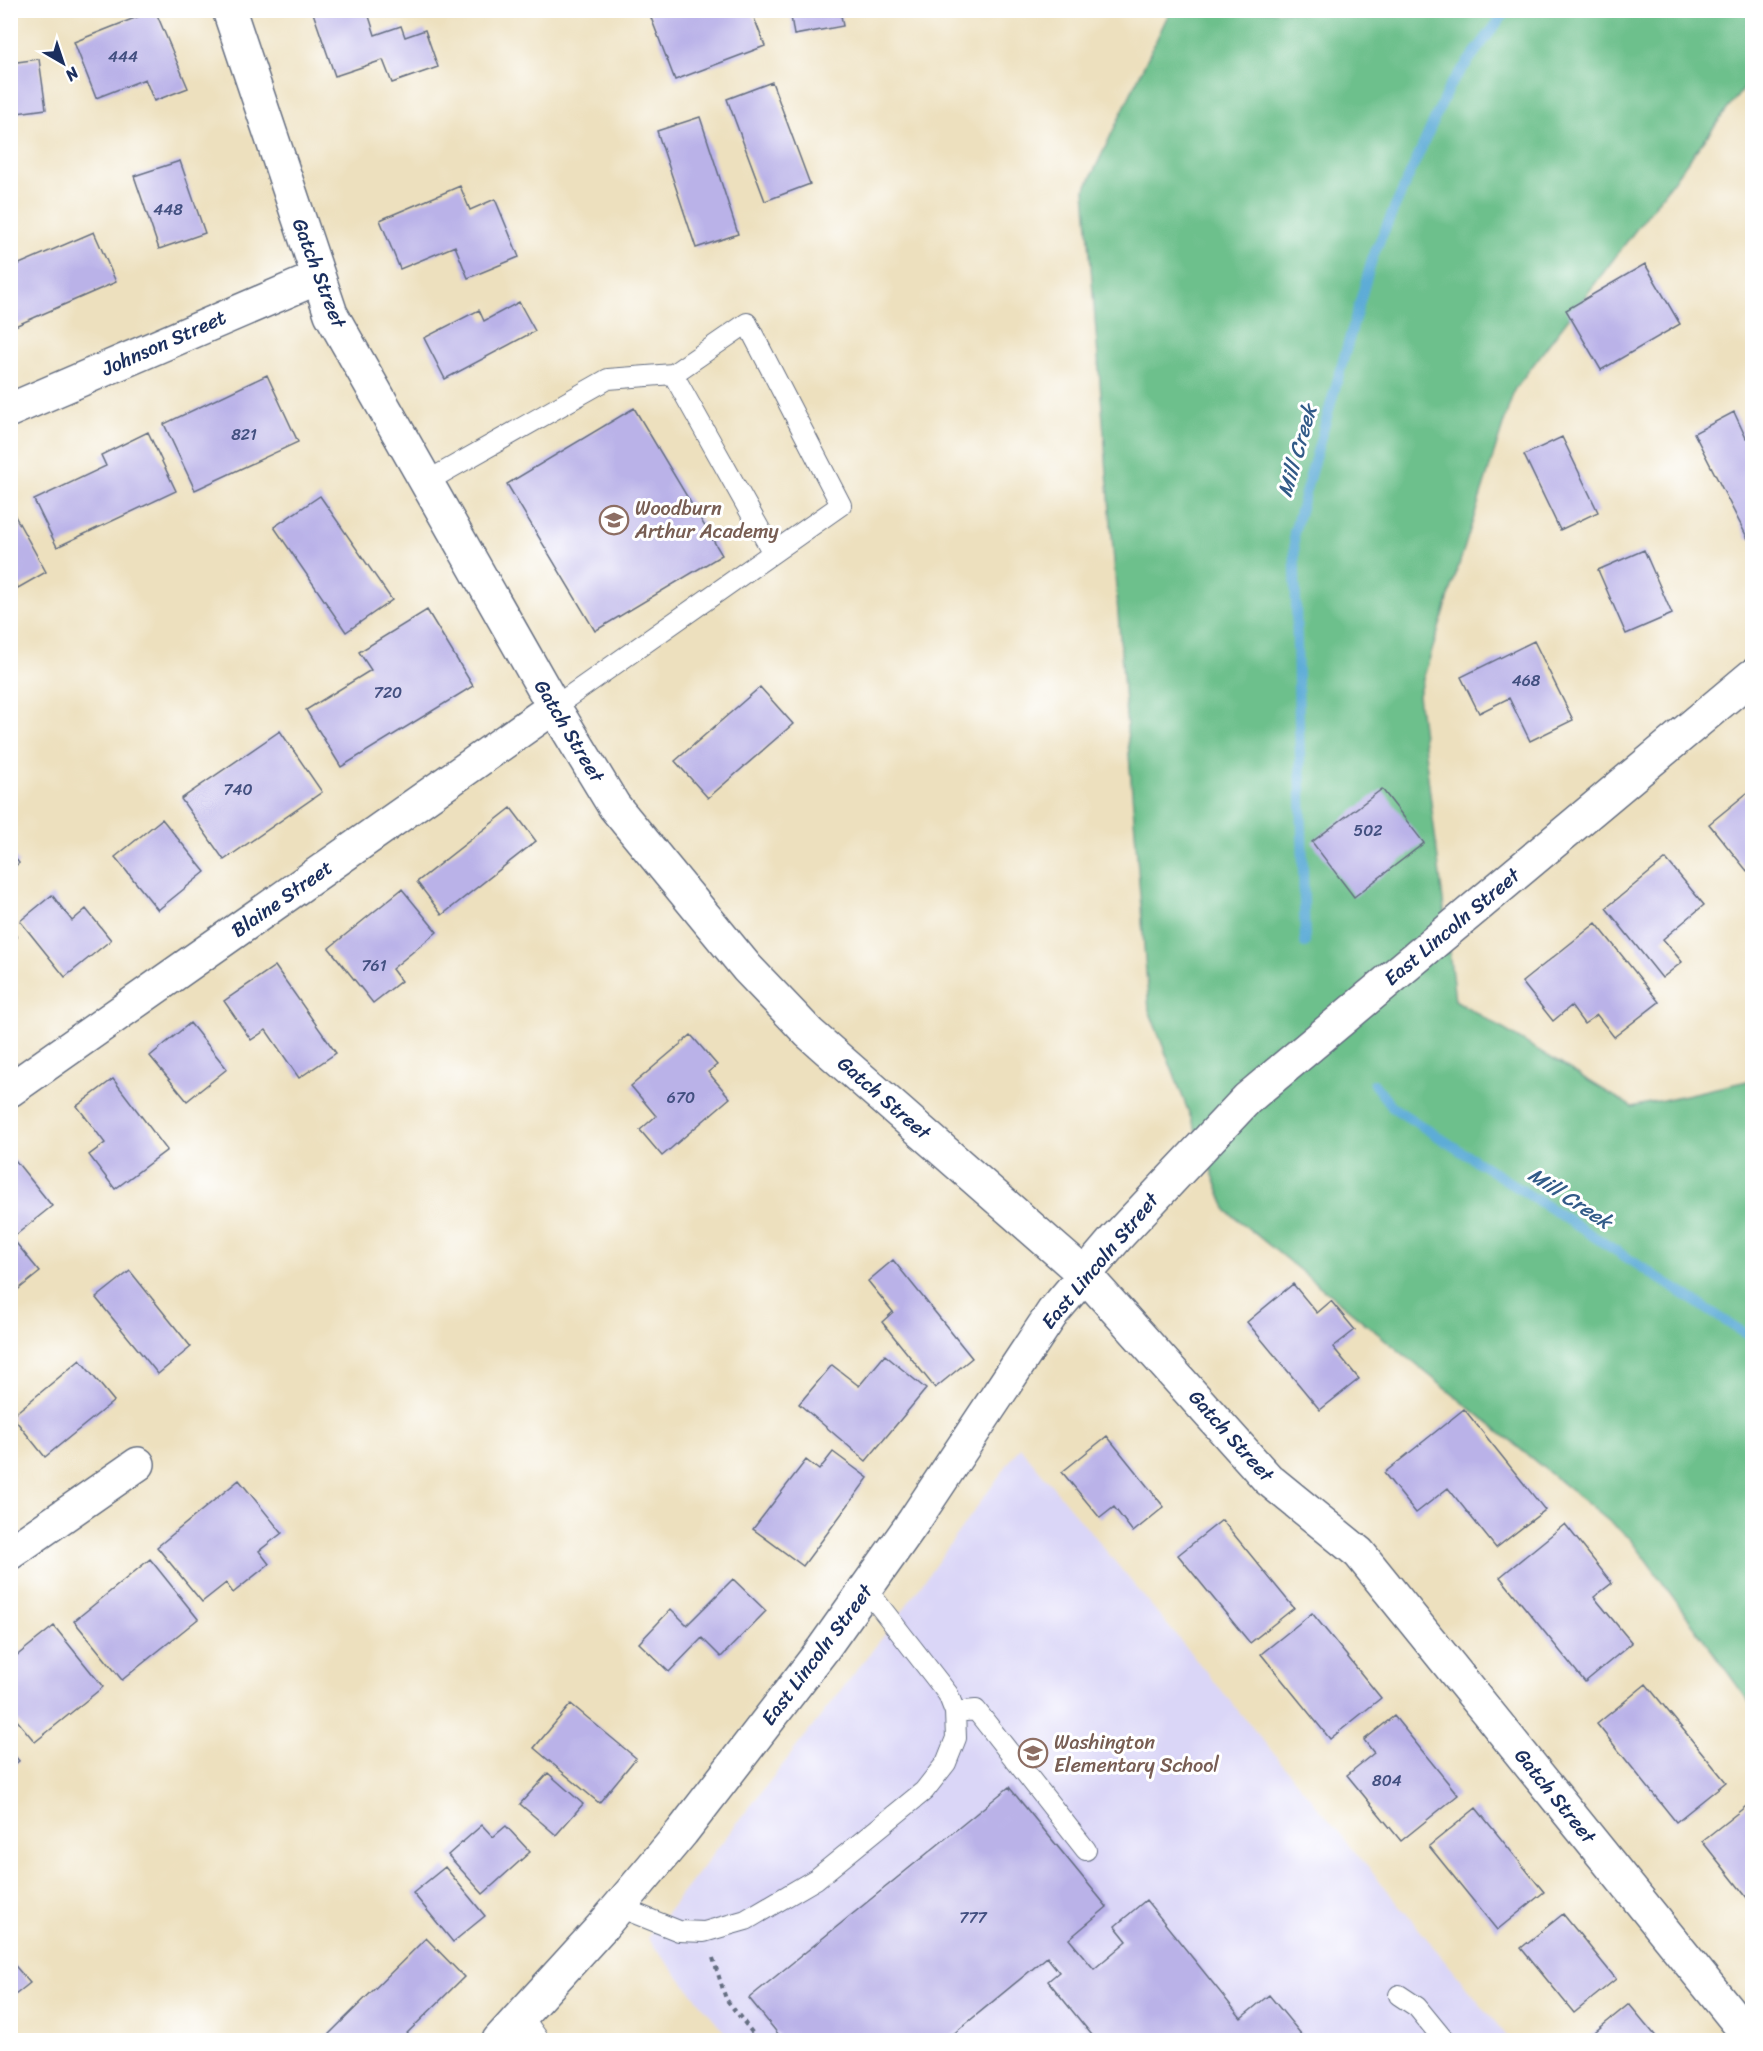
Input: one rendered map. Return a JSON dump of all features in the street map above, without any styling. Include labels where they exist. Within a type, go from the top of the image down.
[{"type":"street","name":"Gatch Street","points":[[229,10],[317,278],[332,314],[554,707],[614,806],[747,968],[809,1033],[1085,1275],[1268,1479],[1359,1553],[1752,2040]]},
{"type":"street","name":"Johnson Street","points":[[10,410],[317,278]]},
{"type":"street","name":"East Lincoln Street","points":[[499,2040],[531,2028],[619,1907],[682,1832],[867,1590],[1053,1312],[1215,1131],[1247,1099],[1752,676]]},
{"type":"street","name":"Blaine Street","points":[[10,1090],[554,707]]},
{"type":"street","points":[[10,1553],[138,1464]]},
{"type":"lane","points":[[426,482],[608,378],[673,374],[747,323],[841,505],[554,707]]},
{"type":"lane","points":[[673,374],[773,553]]},
{"type":"lane","points":[[619,1907],[679,1931],[705,1932],[746,1920],[816,1879],[924,1791],[946,1763],[956,1738],[955,1712],[948,1694],[867,1590]]},
{"type":"lane","points":[[955,1712],[976,1710],[1086,1850]]},
{"type":"lane","points":[[1399,1995],[1418,2007],[1444,2040]]},
{"type":"path","points":[[705,1932],[726,2000],[758,2040]]},
{"type":"shaded area","name":"Washington Elementary School","points":[[1020,1447],[1510,2040],[731,2040],[647,1938],[893,1624]]},
{"type":"green space","points":[[1170,11],[1752,11],[1752,77],[1514,390],[1418,695],[1455,1000],[1632,1107],[1752,1080],[1752,1706],[1631,1539],[1227,1211],[1149,1010],[1085,190]]},
{"type":"building","points":[[155,10],[188,88],[154,101],[145,79],[96,98],[74,42]]},
{"type":"building","points":[[312,10],[367,10],[375,35],[401,26],[405,37],[425,30],[438,67],[392,83],[383,60],[335,76]]},
{"type":"building","points":[[648,10],[751,10],[765,46],[675,80]]},
{"type":"building","points":[[790,10],[840,10],[843,26],[794,35]]},
{"type":"building","points":[[39,59],[46,109],[10,114],[10,63]]},
{"type":"building","points":[[772,82],[810,184],[765,201],[727,99]]},
{"type":"building","points":[[700,117],[738,234],[696,248],[657,131]]},
{"type":"building","points":[[180,161],[205,233],[159,249],[134,176]]},
{"type":"building","points":[[460,186],[470,210],[495,199],[519,257],[468,278],[455,246],[400,269],[380,220]]},
{"type":"building","points":[[94,232],[116,282],[15,326],[10,316],[10,268]]},
{"type":"building","points":[[1645,264],[1680,324],[1601,370],[1566,310]]},
{"type":"building","points":[[519,302],[535,331],[445,379],[424,338],[479,310],[484,321]]},
{"type":"building","points":[[267,375],[298,442],[195,490],[164,424]]},
{"type":"building","name":"Woodburn Arthur Academy","points":[[634,408],[722,555],[595,631],[507,484]]},
{"type":"building","points":[[1734,412],[1746,438],[1752,435],[1752,537],[1748,539],[1694,433]]},
{"type":"building","points":[[148,432],[176,491],[57,547],[34,500],[106,466],[101,455]]},
{"type":"building","points":[[1562,437],[1598,512],[1560,530],[1524,455]]},
{"type":"building","points":[[320,496],[392,600],[346,632],[274,527]]},
{"type":"building","points":[[10,507],[46,572],[18,588],[10,576]]},
{"type":"building","points":[[1644,550],[1672,614],[1626,634],[1598,570]]},
{"type":"building","points":[[427,610],[473,686],[341,767],[306,710],[371,670],[359,652]]},
{"type":"building","points":[[1534,641],[1573,720],[1530,741],[1509,698],[1479,713],[1461,677]]},
{"type":"building","points":[[760,687],[793,724],[708,798],[675,761]]},
{"type":"building","points":[[280,731],[322,792],[224,860],[181,799]]},
{"type":"building","points":[[1382,789],[1424,843],[1354,897],[1312,842]]},
{"type":"building","points":[[1752,789],[1752,866],[1747,871],[1709,824]]},
{"type":"building","points":[[511,808],[536,841],[442,915],[417,882]]},
{"type":"building","points":[[162,819],[205,872],[158,910],[115,857]]},
{"type":"building","points":[[10,851],[19,863],[10,870]]},
{"type":"building","points":[[1666,859],[1704,905],[1663,939],[1682,962],[1662,978],[1606,908]]},
{"type":"building","points":[[402,889],[437,932],[392,969],[401,981],[373,1003],[329,948]]},
{"type":"building","points":[[52,895],[72,921],[86,909],[111,940],[65,977],[20,921]]},
{"type":"building","points":[[1596,923],[1659,1002],[1614,1037],[1597,1015],[1584,1024],[1571,1006],[1553,1021],[1522,982]]},
{"type":"building","points":[[10,929],[17,937],[10,942]]},
{"type":"building","points":[[275,966],[336,1053],[299,1078],[266,1030],[251,1040],[224,1001]]},
{"type":"building","points":[[10,986],[17,994],[10,999]]},
{"type":"building","points":[[190,1023],[227,1069],[187,1101],[150,1056]]},
{"type":"building","points":[[691,1035],[717,1065],[708,1072],[730,1098],[662,1156],[640,1130],[656,1116],[631,1086]]},
{"type":"building","points":[[113,1079],[167,1150],[115,1189],[89,1155],[105,1143],[77,1106]]},
{"type":"building","points":[[15,1160],[52,1206],[12,1238],[40,1272],[10,1296],[10,1163]]},
{"type":"building","points":[[893,1260],[972,1358],[935,1388],[882,1322],[893,1312],[868,1281]]},
{"type":"building","points":[[130,1271],[191,1347],[158,1374],[96,1298]]},
{"type":"building","points":[[1293,1284],[1317,1313],[1331,1301],[1355,1330],[1333,1347],[1359,1379],[1320,1410],[1247,1322]]},
{"type":"building","points":[[885,1355],[926,1389],[866,1461],[799,1404],[832,1365],[859,1386]]},
{"type":"building","points":[[80,1360],[114,1401],[45,1457],[12,1416]]},
{"type":"building","points":[[1464,1409],[1545,1510],[1496,1548],[1448,1488],[1416,1513],[1384,1473]]},
{"type":"building","points":[[1107,1436],[1164,1507],[1133,1532],[1114,1507],[1100,1518],[1062,1472]]},
{"type":"building","points":[[833,1452],[868,1478],[803,1566],[753,1529],[806,1460],[819,1470]]},
{"type":"building","points":[[239,1480],[282,1533],[259,1551],[269,1564],[233,1593],[226,1583],[202,1602],[157,1547]]},
{"type":"building","points":[[1222,1520],[1294,1608],[1250,1643],[1178,1555]]},
{"type":"building","points":[[1565,1524],[1612,1583],[1594,1597],[1632,1643],[1585,1682],[1500,1577]]},
{"type":"building","points":[[150,1559],[198,1619],[122,1680],[74,1621]]},
{"type":"building","points":[[733,1579],[766,1611],[721,1657],[702,1638],[669,1672],[639,1643],[671,1609],[687,1625]]},
{"type":"building","points":[[1312,1613],[1381,1698],[1330,1739],[1261,1654]]},
{"type":"building","points":[[54,1626],[103,1687],[35,1742],[10,1712],[10,1661]]},
{"type":"building","points":[[1646,1684],[1726,1782],[1676,1822],[1597,1724]]},
{"type":"building","points":[[571,1704],[636,1758],[599,1803],[534,1748]]},
{"type":"building","points":[[1394,1716],[1458,1795],[1401,1841],[1347,1775],[1374,1753],[1364,1740]]},
{"type":"building","points":[[10,1750],[19,1761],[10,1768]]},
{"type":"building","points":[[548,1773],[583,1804],[556,1835],[520,1804]]},
{"type":"building","name":"Washington Elementary School","points":[[1009,1787],[1107,1907],[1069,1939],[1094,1969],[1127,1941],[1115,1926],[1146,1900],[1241,2018],[1269,1995],[1306,2040],[1096,2040],[1048,1981],[1059,1972],[1047,1957],[946,2040],[783,2040],[749,1998]]},
{"type":"building","points":[[1750,1803],[1752,1806],[1752,1904],[1702,1841]]},
{"type":"building","points":[[1476,1808],[1544,1892],[1497,1930],[1429,1846]]},
{"type":"building","points":[[482,1825],[493,1837],[506,1826],[530,1852],[483,1894],[448,1855]]},
{"type":"building","points":[[445,1867],[485,1916],[453,1942],[413,1893]]},
{"type":"building","points":[[1563,1914],[1616,1979],[1574,2013],[1521,1948]]},
{"type":"building","points":[[426,1938],[464,1977],[400,2040],[323,2040]]},
{"type":"building","points":[[10,1960],[30,1983],[10,1999]]},
{"type":"building","points":[[1629,2004],[1659,2040],[1585,2040]]},
{"type":"waterway","name":"Mill Creek","points":[[1305,943],[1294,532],[1373,256],[1449,87],[1507,10]]},
{"type":"waterway","name":"Mill Creek","points":[[1374,1084],[1392,1107],[1752,1338]]},
{"type":"place","name":"Woodburn Arthur Academy","points":[[614,520]]},
{"type":"place","name":"Washington Elementary School","points":[[1033,1753]]}]
